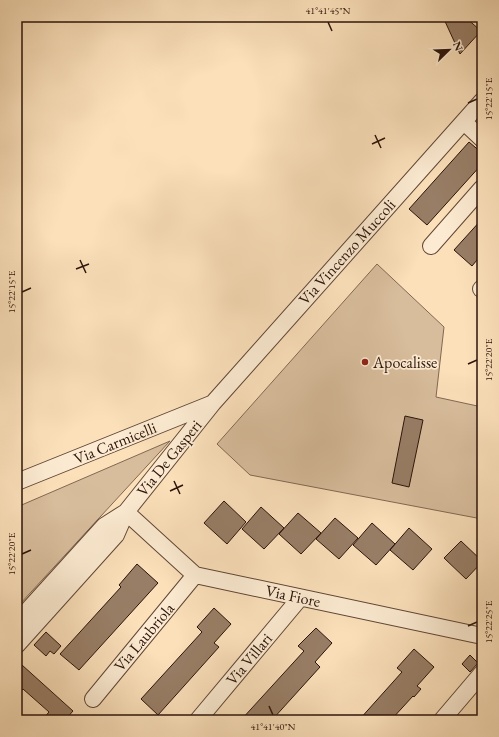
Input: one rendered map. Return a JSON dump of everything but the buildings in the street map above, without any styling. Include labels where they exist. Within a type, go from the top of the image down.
[{"type":"street","name":"Via Vincenzo Muccoli","points":[[213,403],[482,101]]},
{"type":"street","points":[[464,122],[482,139]]},
{"type":"street","points":[[431,246],[482,188]]},
{"type":"street","name":"Via Carmicelli","points":[[17,482],[213,403]]},
{"type":"street","name":"Via De Gasperi","points":[[126,512],[213,403]]},
{"type":"street","points":[[126,512],[195,575]]},
{"type":"street","points":[[17,622],[104,526],[126,512]]},
{"type":"street","points":[[17,645],[116,535],[126,512]]},
{"type":"street","name":"Via Fiore","points":[[195,575],[482,636]]},
{"type":"street","name":"Via Laubriola","points":[[93,699],[195,575]]},
{"type":"street","name":"Via Villari","points":[[198,720],[300,598]]},
{"type":"street","points":[[442,720],[482,673]]},
{"type":"shaded area","name":"Apocalisse","points":[[377,264],[444,327],[436,397],[482,407],[482,519],[250,475],[217,444]]},
{"type":"shaded area","points":[[170,441],[20,604],[17,600],[17,507]]},
{"type":"place","name":"Apocalisse","points":[[365,362]]}]
